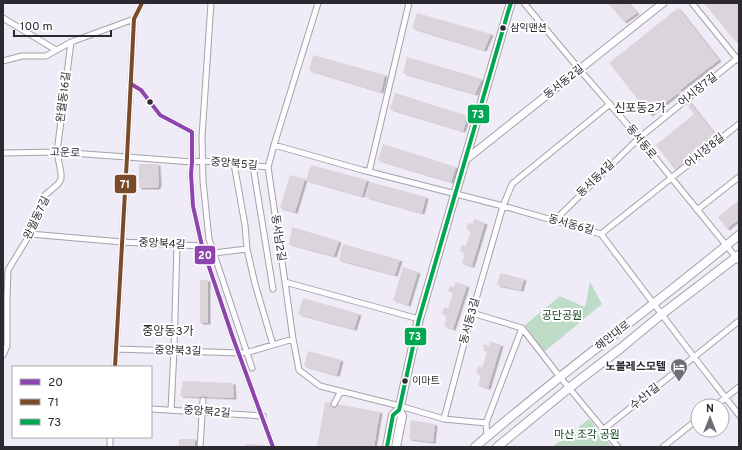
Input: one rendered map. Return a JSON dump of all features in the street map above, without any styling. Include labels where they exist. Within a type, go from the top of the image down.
[{"type":"main road","points":[[396,447],[402,416],[400,408],[419,319],[511,3]]},
{"type":"main road","name":"동서동2길","points":[[464,161],[663,3]]},
{"type":"main road","name":"해안대로","points":[[475,447],[560,377],[654,304],[739,235]]},
{"type":"main road","name":"해안대로","points":[[497,447],[662,314],[738,258]]},
{"type":"main road","points":[[387,447],[393,415],[400,408]]},
{"type":"street","points":[[115,366],[134,19],[142,3]]},
{"type":"street","points":[[211,3],[202,137],[209,239],[252,368]]},
{"type":"street","name":"동서남2길","points":[[318,3],[268,167],[284,282],[299,370],[320,386],[400,408]]},
{"type":"street","points":[[369,172],[409,3]]},
{"type":"street","name":"동서동로","points":[[524,3],[639,138],[738,258]]},
{"type":"street","points":[[692,3],[738,59]]},
{"type":"street","points":[[3,18],[56,50]]},
{"type":"street","points":[[3,61],[22,56],[46,56],[71,42],[134,19]]},
{"type":"street","name":"완월동16길","points":[[57,152],[71,42]]},
{"type":"street","name":"어시장7길","points":[[639,138],[738,59]]},
{"type":"street","points":[[131,84],[141,90],[160,115],[192,132],[192,162],[190,174],[193,206],[202,246],[233,338],[240,353],[273,447]]},
{"type":"street","points":[[503,206],[512,184],[610,104]]},
{"type":"street","name":"어시장8길","points":[[601,234],[739,124]]},
{"type":"street","name":"동서동4길","points":[[554,221],[639,138]]},
{"type":"street","name":"동서동6길","points":[[274,146],[503,206],[601,234],[725,398]]},
{"type":"street","name":"고운로","points":[[3,153],[57,152],[127,157]]},
{"type":"street","name":"완월동7길","points":[[3,355],[6,346],[8,270],[30,234],[44,196],[58,184],[61,178],[57,152]]},
{"type":"street","name":"중앙북5길","points":[[127,157],[192,162],[203,161],[268,167]]},
{"type":"street","points":[[234,164],[255,284],[273,344]]},
{"type":"street","points":[[254,166],[273,289]]},
{"type":"street","points":[[697,210],[739,177]]},
{"type":"street","name":"동서동3길","points":[[444,419],[472,313],[503,206]]},
{"type":"street","name":"중앙북4길","points":[[30,234],[122,242],[202,246]]},
{"type":"street","points":[[171,410],[178,245]]},
{"type":"street","points":[[214,253],[248,249]]},
{"type":"street","points":[[284,282],[419,319]]},
{"type":"street","points":[[472,313],[522,328],[618,447]]},
{"type":"street","name":"수산1길","points":[[604,429],[739,321]]},
{"type":"street","points":[[487,436],[486,423],[522,328]]},
{"type":"street","name":"중앙북3길","points":[[116,349],[240,353],[293,339]]},
{"type":"street","points":[[725,398],[739,387]]},
{"type":"street","points":[[334,404],[341,391]]},
{"type":"street","points":[[200,447],[203,400]]},
{"type":"street","name":"동서동6길","points":[[730,404],[739,415]]},
{"type":"street","points":[[400,408],[444,419],[486,423]]},
{"type":"street","name":"중앙북2길","points":[[152,409],[262,416]]},
{"type":"street","points":[[663,447],[690,425]]},
{"type":"green space","name":"공단공원","points":[[590,282],[602,304],[544,352],[525,325],[560,296],[585,307]]},
{"type":"green space","name":"마산 조각 공원","points":[[589,419],[612,447],[552,447]]},
{"type":"building","points":[[608,3],[628,3],[637,13],[624,22]]},
{"type":"building","points":[[704,3],[739,3],[739,39],[736,42]]},
{"type":"building","points":[[678,8],[719,60],[680,90],[717,137],[675,170],[656,145],[694,114],[678,93],[650,115],[609,63]]},
{"type":"building","points":[[417,13],[491,34],[484,50],[412,28]]},
{"type":"building","points":[[313,55],[385,75],[381,92],[309,70]]},
{"type":"building","points":[[407,57],[482,79],[475,94],[403,73]]},
{"type":"building","points":[[395,93],[468,116],[463,131],[390,109]]},
{"type":"building","points":[[383,144],[456,167],[451,182],[378,160]]},
{"type":"building","points":[[139,164],[158,164],[159,185],[157,188],[139,188]]},
{"type":"building","points":[[311,165],[367,180],[362,196],[306,180]]},
{"type":"building","points":[[290,175],[305,179],[295,212],[280,208]]},
{"type":"building","points":[[370,182],[426,197],[422,213],[366,197]]},
{"type":"building","points":[[739,200],[739,219],[727,229],[718,217]]},
{"type":"building","points":[[474,219],[485,223],[472,266],[462,263],[465,253],[460,251],[462,245],[466,246],[471,230],[466,229],[468,223],[473,224]]},
{"type":"building","points":[[292,227],[339,241],[334,256],[289,244]]},
{"type":"building","points":[[343,244],[400,260],[395,275],[339,260]]},
{"type":"building","points":[[403,267],[418,272],[408,305],[393,300]]},
{"type":"building","points":[[500,273],[524,279],[521,290],[497,285]]},
{"type":"building","points":[[200,280],[208,280],[208,323],[200,323]]},
{"type":"building","points":[[456,282],[467,286],[453,329],[444,326],[447,316],[442,314],[444,307],[448,309],[453,293],[448,291],[450,286],[454,287]]},
{"type":"building","points":[[303,298],[359,314],[354,329],[298,314]]},
{"type":"building","points":[[490,341],[501,345],[488,388],[478,385],[481,375],[476,373],[478,366],[482,368],[487,352],[483,350],[484,344],[489,346]]},
{"type":"building","points":[[308,351],[341,360],[337,375],[304,366]]},
{"type":"building","points":[[183,381],[233,383],[234,398],[180,396]]},
{"type":"building","points":[[325,402],[380,412],[374,447],[317,447]]},
{"type":"building","points":[[411,420],[435,424],[433,442],[409,439]]},
{"type":"building","points":[[179,439],[195,439],[195,447],[179,447]]},
{"type":"building","points":[[246,444],[264,445],[264,447],[246,447]]},
{"type":"transit line","name":"71","points":[[115,366],[134,19],[142,3]]},
{"type":"transit line","name":"73","points":[[387,447],[393,415],[399,410],[419,319],[511,3]]},
{"type":"transit line","name":"20","points":[[131,84],[141,90],[160,115],[192,132],[191,174],[193,206],[202,246],[233,338],[273,447]]},
{"type":"place","name":"삼익맨션","points":[[503,28]]},
{"type":"place","name":"이마트","points":[[405,381]]},
{"type":"place","name":"노블레스모텔","points":[[679,382]]},
{"type":"district","name":"신포동2가","points":[[640,109]]},
{"type":"district","name":"중앙동3가","points":[[168,332]]}]
